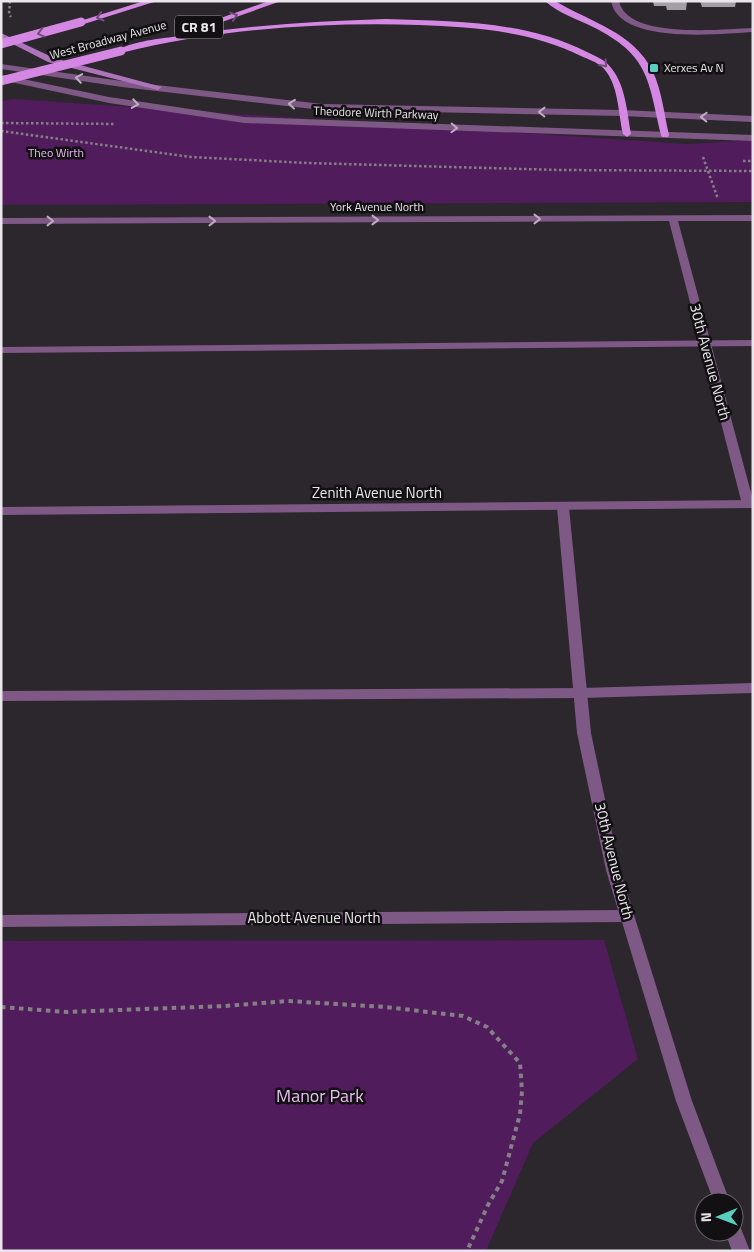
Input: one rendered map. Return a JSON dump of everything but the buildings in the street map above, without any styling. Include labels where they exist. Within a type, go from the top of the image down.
[{"type":"main road","name":"West Broadway Avenue","points":[[1,44],[153,1]]},
{"type":"main road","name":"West Broadway Avenue","points":[[1,80],[150,43],[277,1]]},
{"type":"main road","points":[[549,1],[563,10],[604,29],[625,42],[636,53],[649,72],[665,136]]},
{"type":"main road","points":[[150,43],[253,24],[392,12]]},
{"type":"main road","points":[[556,33],[574,40],[606,65],[617,82],[627,134]]},
{"type":"main road","points":[[1,35],[51,60],[158,87]]},
{"type":"street","points":[[615,1],[618,11],[625,19],[645,28],[666,31],[753,30]]},
{"type":"street","name":"Theodore Wirth Parkway","points":[[1,66],[122,84],[322,106],[405,110],[622,113],[753,119]]},
{"type":"street","name":"Theodore Wirth Parkway","points":[[1,80],[44,85],[109,100],[244,120],[753,138]]},
{"type":"street","name":"York Avenue North","points":[[1,221],[753,218]]},
{"type":"street","name":"30th Avenue North","points":[[672,219],[750,504]]},
{"type":"street","points":[[1,350],[753,343]]},
{"type":"street","name":"Zenith Avenue North","points":[[1,511],[750,504]]},
{"type":"street","name":"30th Avenue North","points":[[563,507],[586,742],[613,870],[684,1101],[718,1192]]},
{"type":"street","points":[[1,696],[580,693],[753,688]]},
{"type":"street","name":"Abbott Avenue North","points":[[1,921],[626,916]]},
{"type":"path","points":[[1,131],[192,157],[453,167],[709,172],[753,171]]},
{"type":"path","points":[[701,153],[724,218]]},
{"type":"path","points":[[1,1007],[66,1012],[288,1002],[385,1007],[463,1016],[487,1027],[520,1063],[522,1091],[520,1114],[502,1181],[488,1205],[468,1251]]},
{"type":"green space","name":"Theo Wirth","points":[[14,99],[687,144],[753,140],[753,202],[1,205],[1,101]]},
{"type":"green space","name":"Manor Park","points":[[604,940],[638,1059],[533,1143],[486,1251],[1,1251],[1,941]]},
{"type":"place","name":"Xerxes Av N","points":[[654,68]]}]
